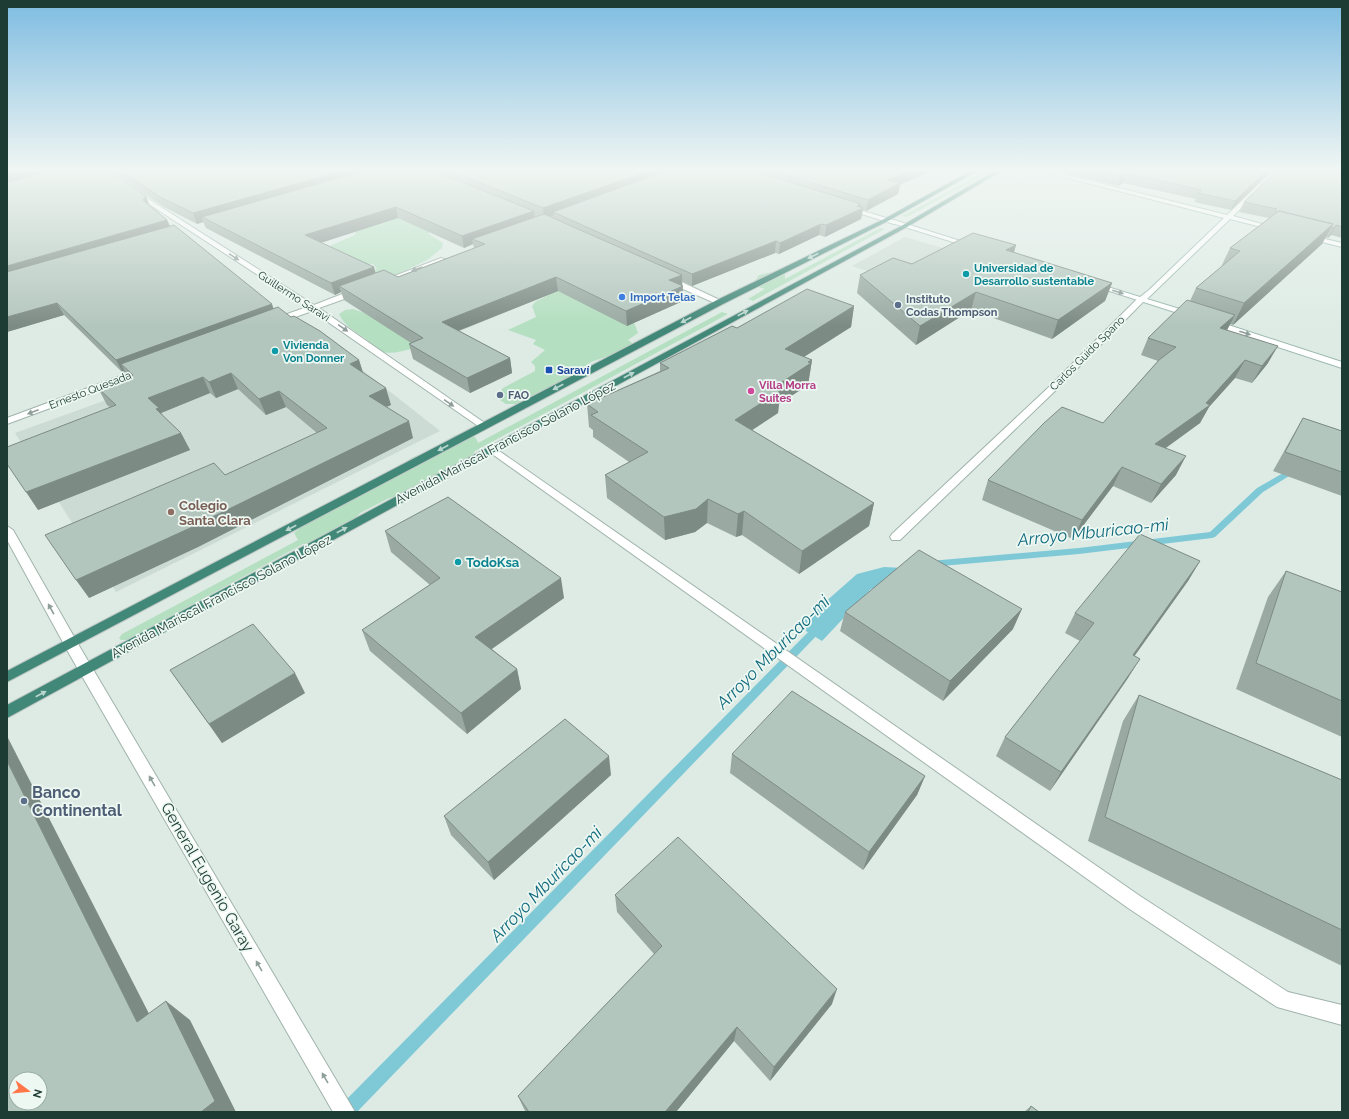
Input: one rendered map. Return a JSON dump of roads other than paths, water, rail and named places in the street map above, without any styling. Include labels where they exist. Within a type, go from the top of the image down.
[{"type":"highway","name":"Avenida Mariscal Francisco Solano López","points":[[7,677],[720,302],[884,221]]},
{"type":"highway","name":"Avenida Mariscal Francisco Solano López","points":[[7,712],[913,221]]},
{"type":"street","name":"Guillermo Saravi","points":[[178,221],[312,307],[484,426]]},
{"type":"street","points":[[891,221],[981,250]]},
{"type":"street","name":"Carlos Guido Spano","points":[[896,537],[1053,388],[1141,300],[1152,292],[1226,221]]},
{"type":"street","points":[[1247,221],[1282,230]]},
{"type":"street","points":[[1297,234],[1342,245]]},
{"type":"street","points":[[378,284],[451,257]]},
{"type":"street","points":[[663,276],[720,302]]},
{"type":"street","points":[[1088,283],[1342,365]]},
{"type":"street","points":[[267,324],[363,289]]},
{"type":"street","name":"Ernesto Quesada","points":[[7,421],[148,368]]},
{"type":"street","points":[[492,449],[1134,902],[1284,1000],[1342,1015]]},
{"type":"street","name":"General Eugenio Garay","points":[[7,530],[70,643],[344,1112]]},
{"type":"water","points":[[884,567],[904,568],[882,587],[871,589],[822,641],[798,626],[857,574]]},
{"type":"waterway","name":"Arroyo Mburicao-mi","points":[[930,564],[1079,551],[1212,535],[1260,490],[1295,470]]},
{"type":"waterway","name":"Arroyo Mburicao-mi","points":[[346,1112],[820,626]]},
{"type":"place","name":"Universidad de Desarrollo sustentable","points":[[966,274]]},
{"type":"place","name":"Import Telas","points":[[622,297]]},
{"type":"place","name":"Instituto Codas Thompson","points":[[898,305]]},
{"type":"place","name":"Vivienda Von Donner","points":[[275,351]]},
{"type":"place","name":"Saraví","points":[[549,370]]},
{"type":"place","name":"Villa Morra Suites","points":[[751,391]]},
{"type":"place","name":"FAO","points":[[500,395]]},
{"type":"place","name":"Colegio Santa Clara","points":[[171,512]]},
{"type":"place","name":"TodoKsa","points":[[458,562]]},
{"type":"place","name":"Banco Continental","points":[[24,801]]}]
